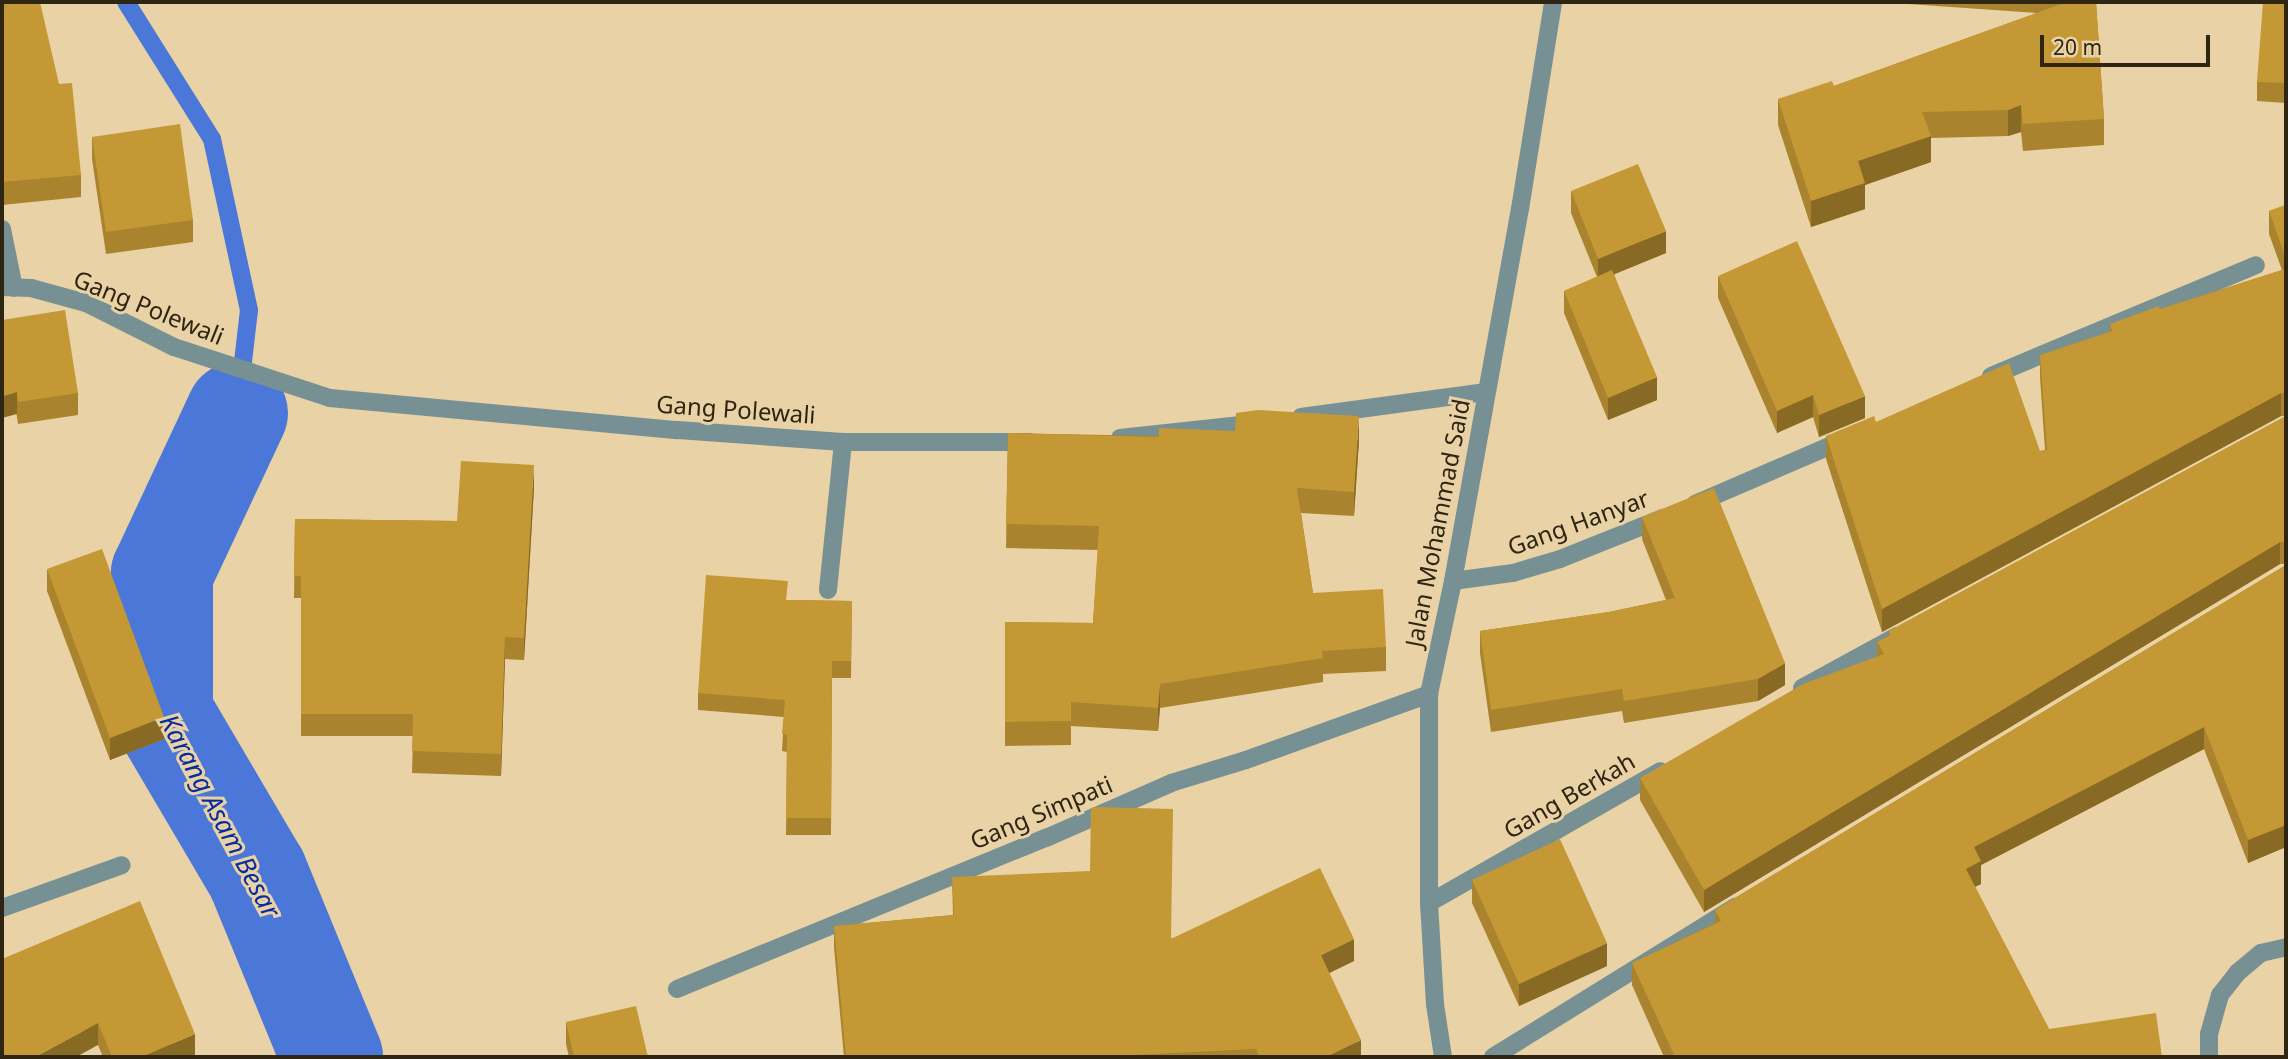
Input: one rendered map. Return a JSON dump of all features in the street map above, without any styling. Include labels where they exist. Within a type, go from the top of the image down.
[{"type":"street","name":"Jalan Mohammad Said","points":[[1443,1057],[1435,1004],[1429,903],[1429,694],[1453,581],[1520,209],[1553,2]]},
{"type":"street","points":[[2,229],[8,287]]},
{"type":"street","points":[[1980,381],[2256,265]]},
{"type":"street","name":"Gang Polewali","points":[[8,287],[31,288],[86,303],[173,347],[330,398],[678,430],[843,442],[1042,442]]},
{"type":"street","points":[[1108,439],[1196,432],[1486,392]]},
{"type":"street","name":"Gang Hanyar","points":[[1453,581],[1513,573],[1560,559],[1861,432]]},
{"type":"street","points":[[828,590],[843,442]]},
{"type":"street","points":[[1782,700],[1911,629]]},
{"type":"street","name":"Gang Simpati","points":[[677,989],[1046,838],[1171,783],[1246,760],[1429,694]]},
{"type":"street","name":"Gang Berkah","points":[[1429,903],[1677,761]]},
{"type":"street","points":[[2,908],[122,865]]},
{"type":"street","points":[[1493,1057],[1752,896]]},
{"type":"street","points":[[2209,1057],[2209,1034],[2220,995],[2237,972],[2262,953],[2286,947]]},
{"type":"building","points":[[2,2],[40,2],[59,84],[72,83],[81,175],[2,182]]},
{"type":"building","points":[[2067,2],[2096,2],[2104,119],[2023,124],[2021,105],[2008,110],[1922,112],[1931,136],[1858,161],[1865,183],[1811,201],[1778,99],[1832,81],[1834,86]]},
{"type":"building","points":[[2263,2],[2286,2],[2286,83],[2257,82]]},
{"type":"building","points":[[180,124],[193,220],[106,232],[92,137]]},
{"type":"building","points":[[1638,164],[1666,231],[1598,259],[1571,191]]},
{"type":"building","points":[[2286,205],[2286,259],[2269,211]]},
{"type":"building","points":[[1797,241],[1865,396],[1819,415],[1813,395],[1777,411],[1718,276]]},
{"type":"building","points":[[2286,269],[2286,393],[2281,393],[1882,609],[1826,436],[1874,416],[1876,422],[2009,363],[2040,451],[2047,450],[2040,355],[2112,331],[2110,324],[2159,306],[2160,309]]},
{"type":"building","points":[[1612,270],[1657,377],[1608,398],[1564,291]]},
{"type":"building","points":[[65,310],[78,393],[18,402],[17,392],[2,396],[2,320]]},
{"type":"building","points":[[1258,410],[1359,416],[1354,492],[1297,488],[1313,593],[1383,589],[1386,647],[1322,651],[1323,658],[1160,684],[1158,708],[1071,702],[1071,721],[1005,722],[1005,622],[1093,623],[1099,526],[1006,524],[1008,433],[1159,437],[1159,428],[1235,431],[1236,413]]},
{"type":"building","points":[[2286,416],[2286,542],[2280,542],[1704,890],[1640,778],[1803,684],[1884,654],[1877,642],[1890,635],[1889,631]]},
{"type":"building","points":[[461,461],[534,465],[524,638],[505,637],[501,754],[412,751],[413,714],[301,714],[301,576],[294,576],[295,519],[457,521]]},
{"type":"building","points":[[1714,488],[1785,663],[1758,679],[1624,701],[1622,689],[1491,710],[1480,631],[1609,612],[1675,598],[1642,517]]},
{"type":"building","points":[[102,549],[164,717],[110,738],[47,569]]},
{"type":"building","points":[[2286,565],[2286,825],[2248,840],[2204,727],[1974,847],[1981,861],[1966,869],[2049,1029],[2156,1013],[2162,1057],[1675,1057],[1632,963],[1721,921],[1715,910]]},
{"type":"building","points":[[706,575],[788,581],[786,600],[852,601],[851,661],[832,661],[831,818],[786,818],[787,735],[782,734],[785,700],[698,693]]},
{"type":"building","points":[[1091,808],[1173,809],[1171,939],[1320,868],[1354,939],[1321,955],[1361,1040],[1326,1057],[1260,1057],[1256,1049],[1113,1057],[846,1057],[834,926],[954,915],[952,877],[1090,871]]},
{"type":"building","points":[[1560,839],[1607,943],[1519,984],[1472,880]]},
{"type":"building","points":[[140,901],[195,1034],[141,1057],[112,1057],[98,1023],[35,1057],[2,1057],[2,959]]},
{"type":"building","points":[[636,1006],[648,1057],[574,1057],[566,1022]]},
{"type":"waterway","points":[[126,2],[212,139],[249,310],[237,413]]},
{"type":"waterway","name":"Karang Asam Besar","points":[[237,413],[162,573],[162,713],[257,874],[332,1057]]}]
